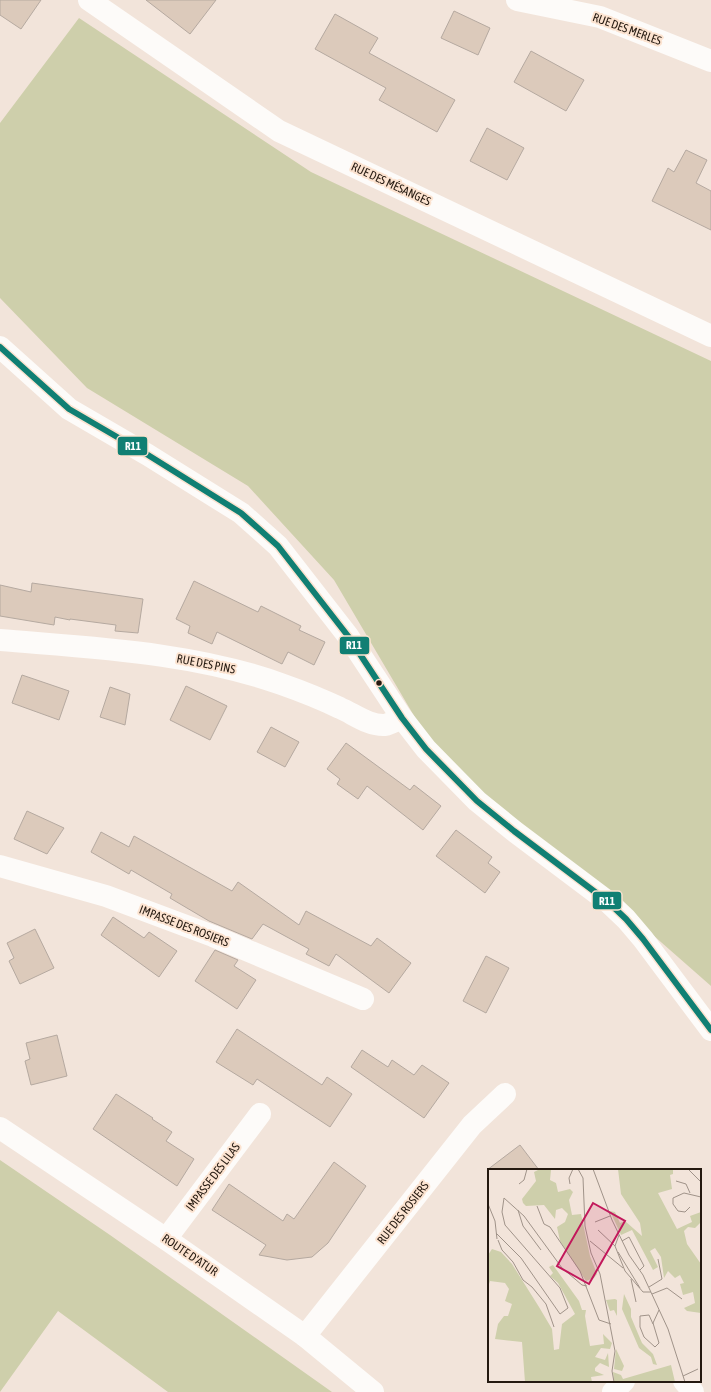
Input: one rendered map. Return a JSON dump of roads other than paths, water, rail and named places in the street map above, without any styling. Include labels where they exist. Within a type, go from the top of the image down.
[{"type":"street","name":"RUE DES MÉSANGES","points":[[90,0],[279,131],[711,336]]},
{"type":"street","name":"RUE DES MERLES","points":[[517,0],[600,17],[711,61]]},
{"type":"street","points":[[0,348],[70,409],[148,455],[241,513],[278,546],[348,636],[402,718],[426,749],[477,801],[514,831],[607,901],[626,919],[648,945],[711,1030]]},
{"type":"street","name":"RUE DES PINS","points":[[0,640],[153,654],[248,672],[282,684],[340,708],[368,722],[385,725],[402,718]]},
{"type":"street","name":"IMPASSE DES ROSIERS","points":[[0,866],[106,896],[206,933],[363,999]]},
{"type":"street","name":"RUE DES ROSIERS","points":[[305,1336],[472,1125],[505,1094]]},
{"type":"street","name":"IMPASSE DES LILAS","points":[[166,1239],[260,1114]]},
{"type":"street","name":"ROUTE D'ATUR","points":[[0,1128],[166,1239],[305,1336],[373,1392]]},
{"type":"street","points":[[612,1392],[623,1382]]},
{"type":"street","points":[[685,1382],[693,1392]]}]
